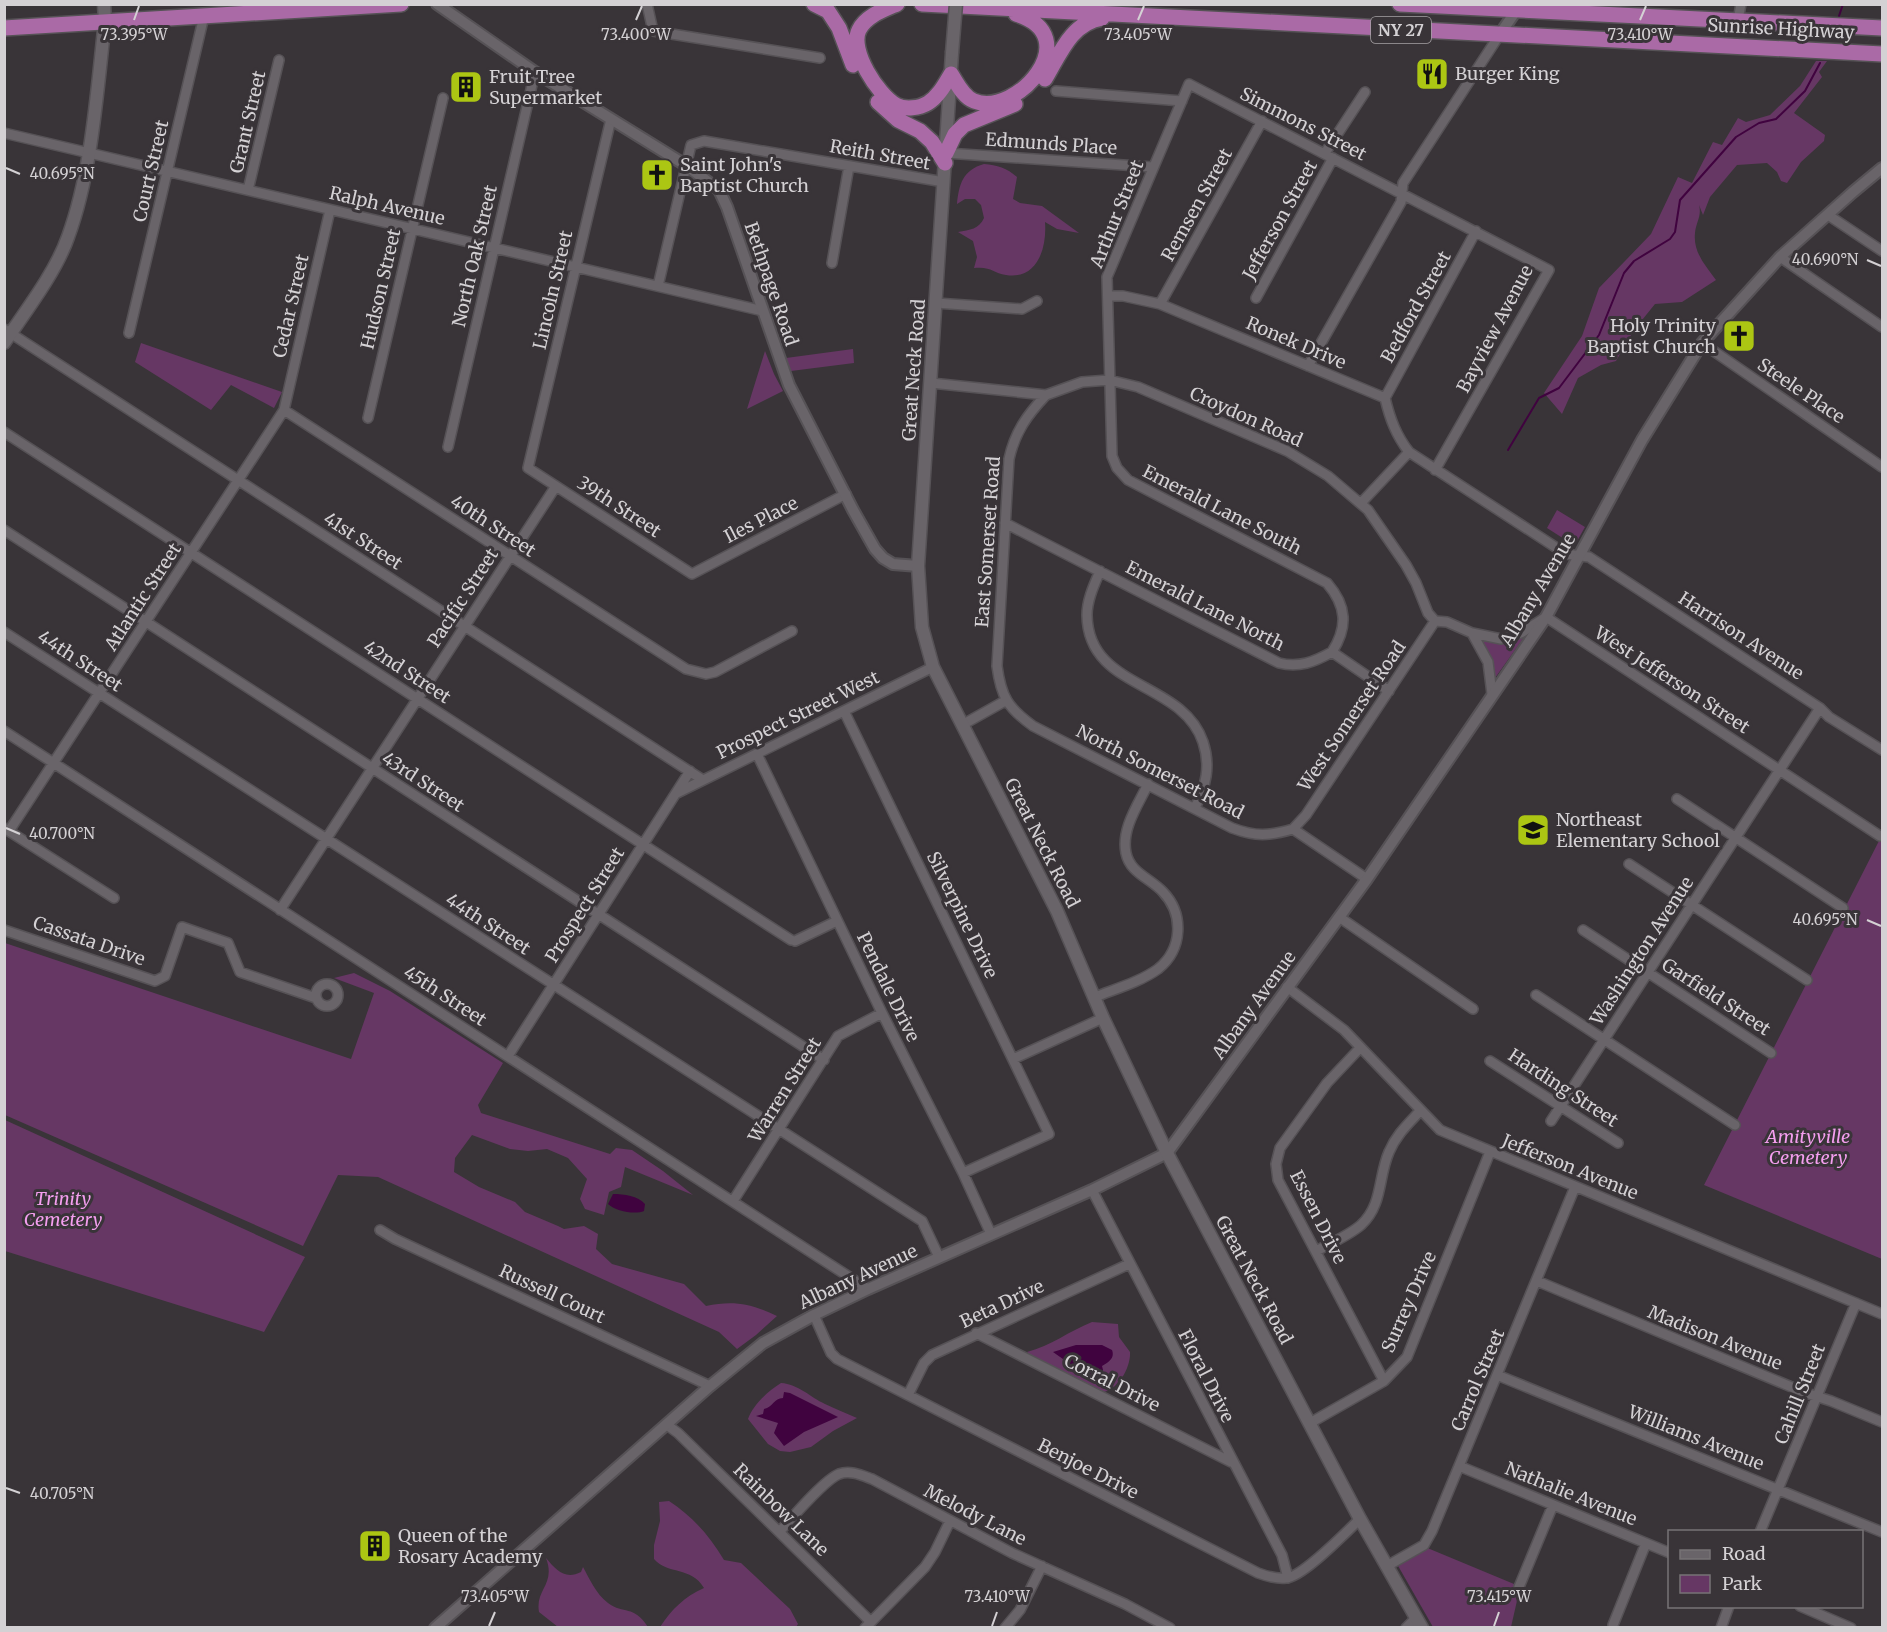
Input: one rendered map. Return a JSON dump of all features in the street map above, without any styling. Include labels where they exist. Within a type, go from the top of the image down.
[{"type":"highway","points":[[4,28],[401,4]]},
{"type":"highway","points":[[814,4],[828,11],[865,87],[880,105],[898,120],[920,131],[945,158],[955,134],[964,125],[1008,108],[1028,96],[1045,79],[1068,39],[1080,26],[1092,20],[1119,15]]},
{"type":"highway","points":[[897,4],[865,21],[858,32],[856,46],[871,79],[886,97],[898,106],[915,108],[928,103],[940,92],[951,74],[961,90],[973,101],[986,104],[1002,100],[1024,89],[1039,72],[1046,56],[1047,40],[1040,26],[1024,16],[1003,10]]},
{"type":"highway","name":"Sunrise Highway","points":[[922,4],[1882,54]]},
{"type":"highway","name":"Sunrise Highway","points":[[1400,4],[1519,8],[1882,28]]},
{"type":"main road","points":[[7,335],[50,272],[68,239],[76,213],[89,153],[105,21],[104,4]]},
{"type":"main road","name":"Great Neck Road","points":[[956,4],[918,566],[922,627],[933,667],[1057,911],[1103,1018],[1167,1154],[1360,1519],[1419,1623]]},
{"type":"street","name":"Bethpage Road","points":[[437,4],[535,72],[687,166],[718,190],[727,207],[789,384],[846,495],[875,549],[883,558],[893,564],[918,566]]},
{"type":"street","points":[[646,4],[653,31],[820,58]]},
{"type":"street","points":[[1738,20],[1741,4]]},
{"type":"street","points":[[1308,366],[1401,202],[1403,183],[1519,8]]},
{"type":"street","name":"Court Street","points":[[129,333],[204,16]]},
{"type":"street","name":"Grant Street","points":[[248,190],[279,60]]},
{"type":"street","name":"North Oak Street","points":[[448,447],[535,72]]},
{"type":"street","name":"Simmons Street","points":[[1189,84],[1402,194]]},
{"type":"street","name":"Arthur Street","points":[[1108,380],[1107,276],[1189,84]]},
{"type":"street","points":[[1056,91],[1182,101]]},
{"type":"street","name":"Jefferson Street","points":[[1256,298],[1329,156],[1365,92]]},
{"type":"street","name":"Hudson Street","points":[[368,418],[442,98]]},
{"type":"street","name":"Lincoln Street","points":[[528,468],[611,119]]},
{"type":"street","name":"Remsen Street","points":[[1160,304],[1262,122]]},
{"type":"street","name":"Ralph Avenue","points":[[4,133],[763,311]]},
{"type":"street","name":"Reith Street","points":[[687,166],[691,145],[704,141],[944,182]]},
{"type":"street","name":"Edmunds Place","points":[[945,158],[1153,167]]},
{"type":"street","points":[[658,286],[687,166]]},
{"type":"street","points":[[832,263],[849,166]]},
{"type":"street","name":"Albany Avenue","points":[[435,1628],[763,1343],[868,1289],[1092,1190],[1167,1154],[1367,879],[1546,617],[1642,440],[1702,343],[1780,257],[1882,168]]},
{"type":"street","name":"Bayview Avenue","points":[[1402,194],[1549,270],[1435,470]]},
{"type":"street","name":"Cedar Street","points":[[284,410],[330,210]]},
{"type":"street","points":[[1828,215],[1882,251]]},
{"type":"street","name":"Bedford Street","points":[[1385,398],[1476,231]]},
{"type":"street","points":[[1780,257],[1882,327]]},
{"type":"street","name":"Ronek Drive","points":[[1108,296],[1123,296],[1160,304],[1385,398]]},
{"type":"street","points":[[936,303],[1022,309],[1037,301]]},
{"type":"street","name":"41st Street","points":[[7,335],[238,480],[703,780]]},
{"type":"street","name":"Steele Place","points":[[1702,343],[1882,467]]},
{"type":"street","name":"Croydon Road","points":[[931,383],[1046,395],[1082,382],[1108,380],[1138,387],[1287,451],[1328,476],[1361,503],[1406,565],[1428,613],[1435,621]]},
{"type":"street","name":"Emerald Lane South","points":[[1108,380],[1110,441],[1112,456],[1117,468],[1128,480],[1143,489],[1327,584],[1337,595],[1342,607],[1343,620],[1338,643],[1332,652]]},
{"type":"street","name":"East Somerset Road","points":[[1005,701],[997,666],[1009,459],[1019,428],[1046,395]]},
{"type":"street","points":[[1385,398],[1392,424],[1400,441],[1409,452],[1566,554],[1578,556]]},
{"type":"street","name":"Atlantic Street","points":[[7,830],[54,763],[284,410]]},
{"type":"street","name":"40th Street","points":[[284,410],[686,669],[706,674],[715,672],[792,630]]},
{"type":"street","name":"42nd Street","points":[[4,432],[793,941],[837,921]]},
{"type":"street","points":[[1361,503],[1409,452]]},
{"type":"street","name":"39th Street","points":[[528,468],[692,574]]},
{"type":"street","name":"Pacific Street","points":[[280,910],[556,486]]},
{"type":"street","name":"Iles Place","points":[[692,574],[846,495]]},
{"type":"street","name":"Emerald Lane North","points":[[1005,523],[1279,663],[1292,666],[1305,664],[1332,652]]},
{"type":"street","name":"43rd Street","points":[[4,530],[824,1060]]},
{"type":"street","name":"Harrison Avenue","points":[[1578,556],[1589,557],[1882,750]]},
{"type":"street","points":[[1100,571],[1091,593],[1087,615],[1094,643],[1101,656],[1124,677],[1162,696],[1179,708],[1194,722],[1201,735],[1209,767],[1202,794],[1195,808]]},
{"type":"street","points":[[1435,621],[1447,622],[1472,633],[1501,639],[1521,633],[1546,617]]},
{"type":"street","name":"West Jefferson Street","points":[[1546,617],[1779,770]]},
{"type":"street","name":"West Somerset Road","points":[[1293,829],[1306,815],[1435,621]]},
{"type":"street","name":"44th Street","points":[[4,632],[922,1221],[939,1257]]},
{"type":"street","points":[[1472,633],[1488,662],[1492,694]]},
{"type":"street","points":[[1332,652],[1389,691]]},
{"type":"street","name":"Prospect Street West","points":[[676,793],[933,667]]},
{"type":"street","points":[[962,725],[1005,701]]},
{"type":"street","name":"North Somerset Road","points":[[1005,701],[1016,714],[1033,726],[1245,833],[1261,836],[1293,829]]},
{"type":"street","name":"Washington Avenue","points":[[1551,1121],[1820,708]]},
{"type":"street","name":"Silverpine Drive","points":[[844,711],[1049,1134],[963,1173]]},
{"type":"street","name":"45th Street","points":[[4,730],[868,1289]]},
{"type":"street","name":"Pendale Drive","points":[[757,754],[991,1234]]},
{"type":"street","points":[[1779,770],[1880,836]]},
{"type":"street","name":"Prospect Street","points":[[508,1056],[690,771]]},
{"type":"street","points":[[1095,997],[1158,969],[1176,944],[1177,919],[1172,905],[1154,883],[1130,865],[1126,855],[1124,842],[1127,829],[1148,784]]},
{"type":"street","points":[[1677,799],[1843,908]]},
{"type":"street","points":[[1293,829],[1367,879]]},
{"type":"street","points":[[7,830],[114,898]]},
{"type":"street","points":[[1629,864],[1807,980]]},
{"type":"street","points":[[1339,917],[1473,1009]]},
{"type":"street","name":"Cassata Drive","points":[[4,930],[155,981],[165,976],[183,927],[228,943],[240,972],[316,998]]},
{"type":"street","name":"Garfield Street","points":[[1583,930],[1771,1053]]},
{"type":"street","name":"Jefferson Avenue","points":[[1287,987],[1344,1030],[1440,1130],[1882,1314]]},
{"type":"street","points":[[1536,995],[1735,1125]]},
{"type":"street","name":"Warren Street","points":[[733,1201],[838,1036],[882,1013]]},
{"type":"street","points":[[1013,1059],[1103,1018]]},
{"type":"street","name":"Essen Drive","points":[[1360,1048],[1327,1083],[1289,1134],[1280,1148],[1276,1164],[1278,1180],[1384,1381]]},
{"type":"street","name":"Harding Street","points":[[1490,1061],[1618,1143]]},
{"type":"street","points":[[1316,1251],[1362,1224],[1376,1204],[1389,1152],[1398,1134],[1420,1111]]},
{"type":"street","name":"Surrey Drive","points":[[1310,1423],[1384,1381],[1407,1357],[1490,1152]]},
{"type":"street","name":"Carrol Street","points":[[1388,1566],[1424,1545],[1575,1187]]},
{"type":"street","name":"Floral Drive","points":[[1092,1190],[1282,1555],[1287,1578]]},
{"type":"street","name":"Russell Court","points":[[380,1230],[711,1386]]},
{"type":"street","name":"Beta Drive","points":[[908,1395],[924,1363],[932,1354],[1129,1264]]},
{"type":"street","name":"Madison Avenue","points":[[1537,1281],[1882,1422]]},
{"type":"street","name":"Cahill Street","points":[[1761,1530],[1856,1303]]},
{"type":"street","name":"Benjoe Drive","points":[[814,1315],[831,1353],[837,1359],[1248,1569],[1268,1576],[1287,1578]]},
{"type":"street","name":"Corral Drive","points":[[976,1333],[1232,1462]]},
{"type":"street","name":"Williams Avenue","points":[[1497,1375],[1882,1532]]},
{"type":"street","name":"Rainbow Lane","points":[[667,1425],[780,1531],[868,1625]]},
{"type":"street","name":"Nathalie Avenue","points":[[1459,1466],[1668,1552]]},
{"type":"street","name":"Melody Lane","points":[[780,1531],[828,1482],[839,1474],[855,1473],[1012,1553],[1125,1604],[1170,1628]]},
{"type":"street","points":[[1519,1587],[1553,1505]]},
{"type":"street","points":[[1287,1578],[1304,1569],[1360,1519]]},
{"type":"street","points":[[868,1625],[925,1567],[950,1521]]},
{"type":"street","points":[[1613,1625],[1646,1543]]},
{"type":"street","points":[[1005,1628],[1020,1610],[1042,1566]]},
{"type":"street","points":[[1721,1628],[1728,1608]]},
{"type":"street","points":[[1804,1608],[1832,1624],[1851,1628]]},
{"type":"street","points":[[1406,1628],[1419,1623]]},
{"type":"green space","points":[[1816,61],[1827,61],[1819,72],[1822,77],[1794,113],[1825,135],[1824,141],[1801,162],[1787,183],[1781,181],[1777,172],[1767,163],[1737,165],[1710,197],[1703,215],[1699,205],[1695,233],[1696,246],[1716,280],[1682,302],[1655,304],[1634,330],[1616,361],[1601,365],[1578,378],[1562,414],[1544,393],[1582,336],[1599,288],[1651,234],[1678,177],[1692,183],[1713,142],[1722,145],[1738,118],[1746,122],[1770,115],[1800,86]]},
{"type":"green space","points":[[984,164],[1002,168],[1017,177],[1013,199],[1020,203],[1042,206],[1079,233],[1057,229],[1045,222],[1042,251],[1033,267],[1026,272],[1006,275],[984,268],[974,268],[977,257],[973,241],[958,232],[980,225],[984,218],[981,205],[975,199],[965,199],[957,204],[963,179],[971,170]]},
{"type":"green space","points":[[141,343],[282,392],[274,408],[231,385],[211,410],[135,362]]},
{"type":"green space","points":[[853,349],[854,363],[791,371],[786,358]]},
{"type":"green space","points":[[765,351],[783,391],[747,409]]},
{"type":"green space","points":[[1557,510],[1585,527],[1576,543],[1572,544],[1547,528]]},
{"type":"green space","points":[[1525,636],[1495,678],[1491,658],[1481,640],[1503,642]]},
{"type":"green space","name":"Amityville Cemetery","points":[[1882,835],[1882,1259],[1704,1185]]},
{"type":"green space","points":[[5,943],[351,1059],[374,993],[334,978],[354,973],[390,991],[503,1063],[478,1105],[481,1113],[610,1154],[616,1148],[632,1150],[693,1195],[625,1167],[621,1187],[609,1192],[604,1215],[585,1209],[580,1199],[587,1179],[568,1158],[547,1149],[528,1151],[510,1149],[472,1135],[455,1158],[454,1172],[479,1187],[515,1202],[525,1212],[564,1229],[584,1226],[598,1234],[596,1249],[612,1264],[684,1284],[706,1306],[725,1303],[743,1304],[777,1316],[737,1349],[719,1332],[378,1177],[338,1175],[303,1246],[5,1115]]},
{"type":"green space","name":"Trinity Cemetery","points":[[5,1120],[305,1257],[264,1332],[5,1251]]},
{"type":"green space","points":[[1092,1322],[1118,1324],[1119,1337],[1130,1352],[1126,1371],[1109,1390],[1103,1392],[1034,1359],[1027,1352],[1044,1346]]},
{"type":"green space","points":[[781,1383],[798,1388],[825,1404],[857,1418],[833,1431],[811,1447],[790,1452],[780,1451],[768,1444],[748,1419],[762,1399]]},
{"type":"green space","points":[[669,1501],[700,1527],[724,1560],[741,1563],[790,1609],[798,1624],[796,1627],[660,1627],[679,1604],[704,1588],[693,1576],[666,1567],[654,1559],[654,1545],[660,1521],[659,1502]]},
{"type":"green space","points":[[1425,1547],[1514,1584],[1519,1592],[1511,1627],[1433,1627],[1397,1564]]},
{"type":"green space","points":[[546,1558],[561,1573],[575,1574],[581,1572],[583,1567],[593,1586],[608,1603],[638,1615],[648,1627],[558,1627],[539,1612],[540,1598],[549,1575]]},
{"type":"shaded area","points":[[613,1194],[639,1199],[645,1204],[644,1211],[630,1212],[611,1206],[608,1204]]},
{"type":"shaded area","points":[[1076,1345],[1102,1345],[1112,1350],[1112,1358],[1102,1366],[1100,1377],[1080,1371],[1053,1352]]},
{"type":"shaded area","points":[[784,1392],[838,1417],[804,1432],[784,1446],[774,1433],[778,1423],[756,1416],[763,1414],[764,1409],[777,1399],[783,1398]]},
{"type":"waterway","points":[[1839,16],[1843,4]]},
{"type":"waterway","points":[[1508,450],[1539,398],[1559,388],[1599,335],[1624,273],[1634,261],[1670,239],[1675,232],[1680,200],[1736,137],[1759,123],[1776,119],[1805,91],[1820,63]]},
{"type":"place","name":"Burger King","points":[[1432,74]]},
{"type":"place","name":"Fruit Tree Supermarket","points":[[466,87]]},
{"type":"place","name":"Saint John's Baptist Church","points":[[657,175]]},
{"type":"place","name":"Holy Trinity Baptist Church","points":[[1739,336]]},
{"type":"place","name":"Northeast Elementary School","points":[[1533,830]]},
{"type":"place","name":"Queen of the Rosary Academy","points":[[375,1546]]}]
